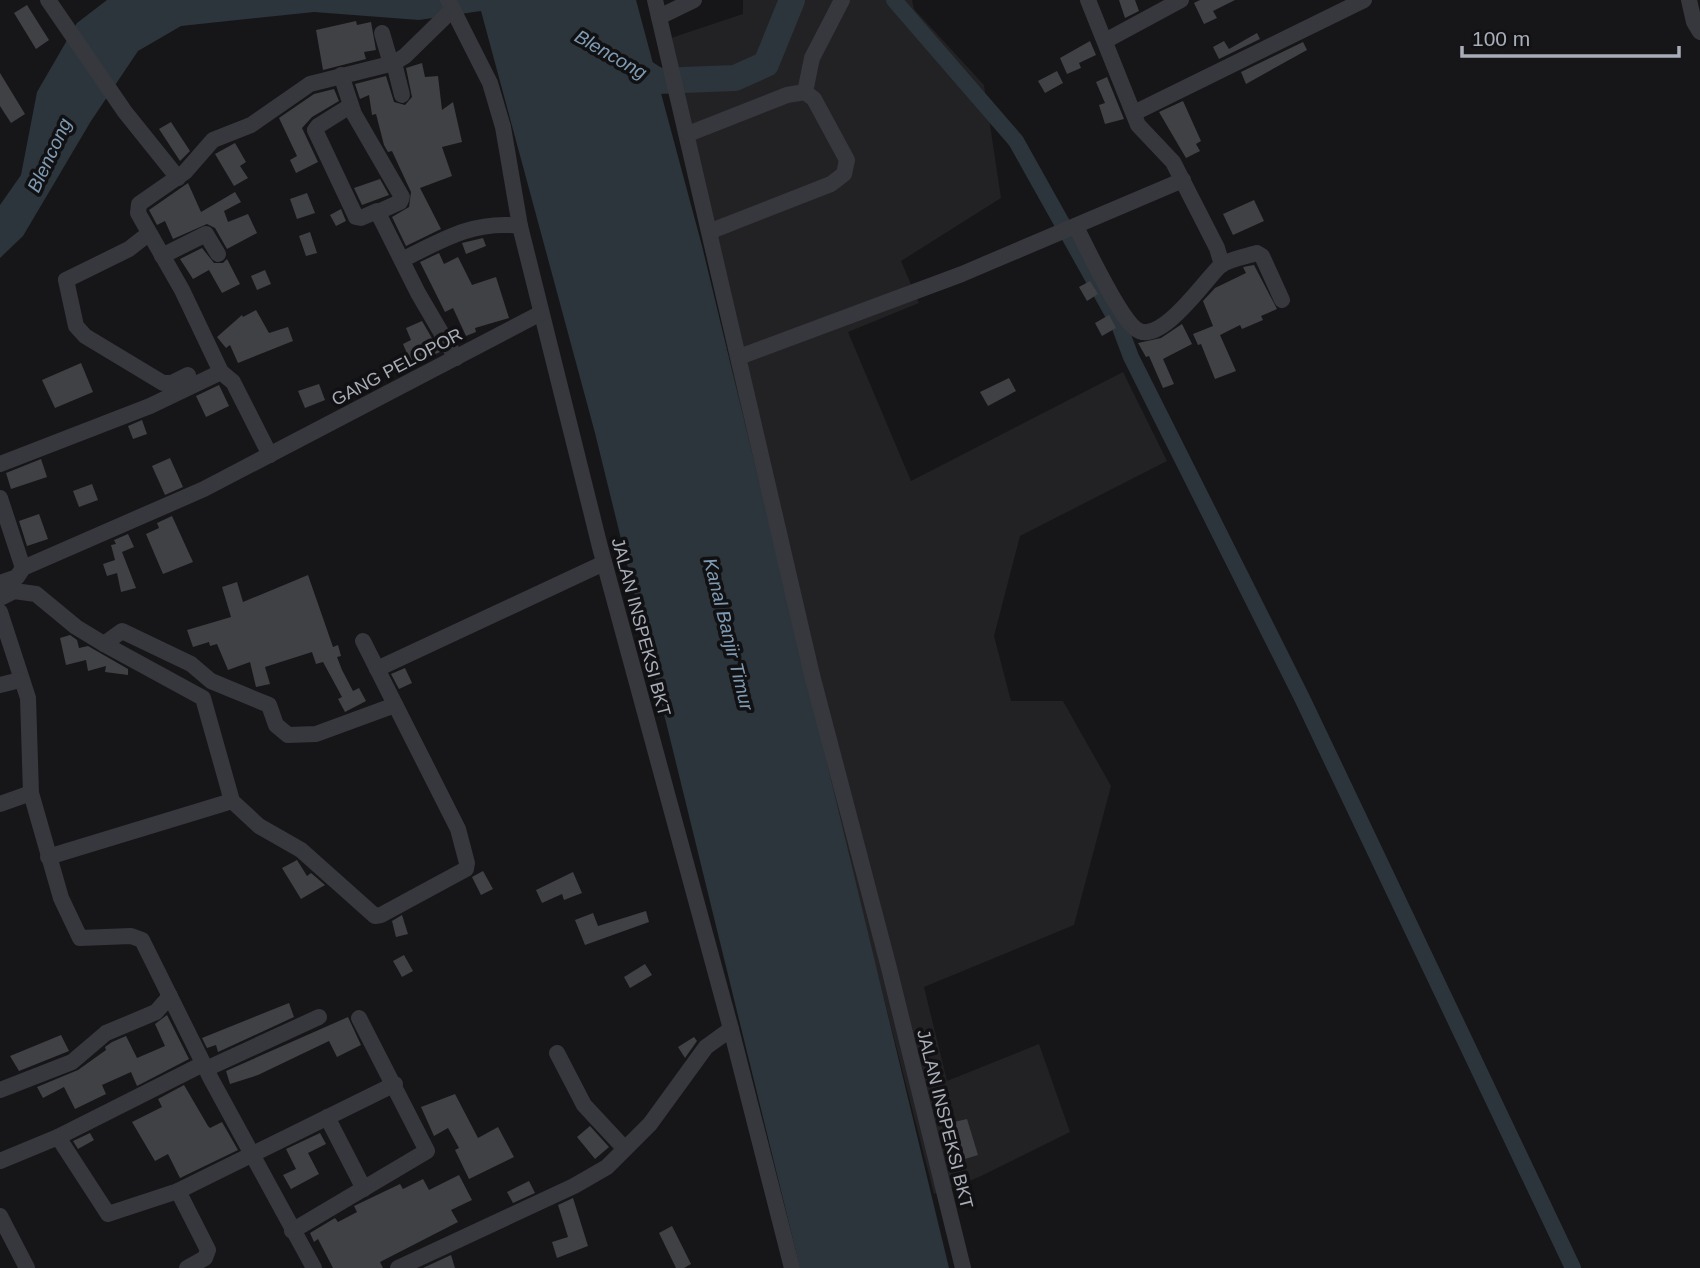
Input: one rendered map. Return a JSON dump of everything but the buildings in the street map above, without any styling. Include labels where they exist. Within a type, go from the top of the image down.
[{"type":"street","points":[[48,0],[113,94],[178,178]]},
{"type":"street","name":"JALAN INSPEKSI BKT","points":[[655,0],[684,114],[812,675],[889,968],[963,1268]]},
{"type":"street","points":[[661,25],[694,0]]},
{"type":"street","points":[[805,92],[812,58],[842,0]]},
{"type":"street","points":[[1088,0],[1138,125],[1173,162],[1217,247],[1222,265]]},
{"type":"street","points":[[1105,41],[1181,0]]},
{"type":"street","points":[[1134,113],[1364,0]]},
{"type":"street","points":[[1689,0],[1694,22],[1700,33]]},
{"type":"street","points":[[218,373],[182,290],[137,209],[143,200],[178,178],[214,140],[251,125],[310,84],[392,63],[405,57],[450,5]]},
{"type":"street","name":"JALAN INSPEKSI BKT","points":[[450,5],[490,83],[503,127],[520,226],[604,564],[731,1030],[792,1268]]},
{"type":"street","points":[[382,33],[402,95]]},
{"type":"street","points":[[341,75],[350,106],[402,197],[400,202],[378,212],[356,217],[315,130],[318,125],[350,106]]},
{"type":"street","points":[[688,134],[787,95],[805,92],[814,99],[847,160],[844,174],[831,184],[711,231]]},
{"type":"street","points":[[739,357],[962,274],[1183,180]]},
{"type":"street","points":[[378,212],[456,358]]},
{"type":"street","points":[[402,260],[476,226],[500,223],[520,226]]},
{"type":"street","points":[[1074,228],[1132,326],[1139,332],[1149,331],[1187,306],[1222,265],[1257,253],[1262,256],[1282,300]]},
{"type":"street","points":[[162,256],[206,234],[218,254]]},
{"type":"street","points":[[143,238],[130,249],[66,280],[79,331],[163,383],[172,383],[206,369],[233,382],[270,455]]},
{"type":"street","name":"GANG PELOPOR","points":[[0,583],[17,577],[23,568],[173,504],[541,313]]},
{"type":"street","points":[[0,464],[150,406],[218,373]]},
{"type":"street","points":[[0,498],[23,568]]},
{"type":"street","points":[[377,669],[604,564]]},
{"type":"street","points":[[0,598],[17,591],[36,594],[76,627],[203,698],[208,706],[232,801],[259,826],[301,850],[374,916],[381,915],[467,869],[467,853],[458,829],[363,641]]},
{"type":"street","points":[[0,612],[28,698],[31,793],[61,898],[80,939],[139,938],[251,1155],[314,1268]]},
{"type":"street","points":[[104,644],[122,631],[191,664],[211,681],[269,705],[276,726],[288,735],[316,734],[395,705]]},
{"type":"street","points":[[0,685],[20,680]]},
{"type":"street","points":[[0,804],[31,793]]},
{"type":"street","points":[[48,857],[232,801]]},
{"type":"street","points":[[0,1090],[72,1062],[106,1034],[156,1012],[170,996]]},
{"type":"street","points":[[0,1161],[58,1137],[205,1066],[319,1017]]},
{"type":"street","points":[[292,1231],[427,1151],[359,1018]]},
{"type":"street","points":[[398,1268],[574,1186],[607,1167],[650,1124],[706,1046],[731,1030]]},
{"type":"street","points":[[557,1053],[584,1105],[625,1149]]},
{"type":"street","points":[[58,1137],[106,1214],[178,1191],[394,1084]]},
{"type":"street","points":[[327,1117],[364,1189]]},
{"type":"street","points":[[178,1191],[208,1250],[205,1258],[187,1268]]},
{"type":"street","points":[[0,1216],[27,1268]]},
{"type":"shaded area","points":[[743,0],[912,0],[914,9],[984,85],[1001,198],[901,261],[919,303],[848,332],[911,481],[1123,372],[1167,461],[1020,536],[994,636],[1011,701],[1063,701],[1111,786],[1074,925],[924,987],[947,1081],[1039,1044],[1070,1132],[979,1177],[934,1194],[798,664],[659,42],[743,14]]},
{"type":"water","name":"Kanal Banjir Timur","points":[[107,0],[636,0],[702,246],[949,1268],[800,1268],[595,433],[481,11],[419,20],[314,12],[181,26],[138,51],[91,121],[23,236],[0,258],[0,205],[21,175],[37,92],[77,23]]},
{"type":"waterway","name":"Blencong","points":[[628,62],[658,81],[735,78],[766,64],[792,0]]},
{"type":"waterway","points":[[894,0],[1016,141],[1119,325],[1131,357],[1302,698],[1573,1268]]}]
